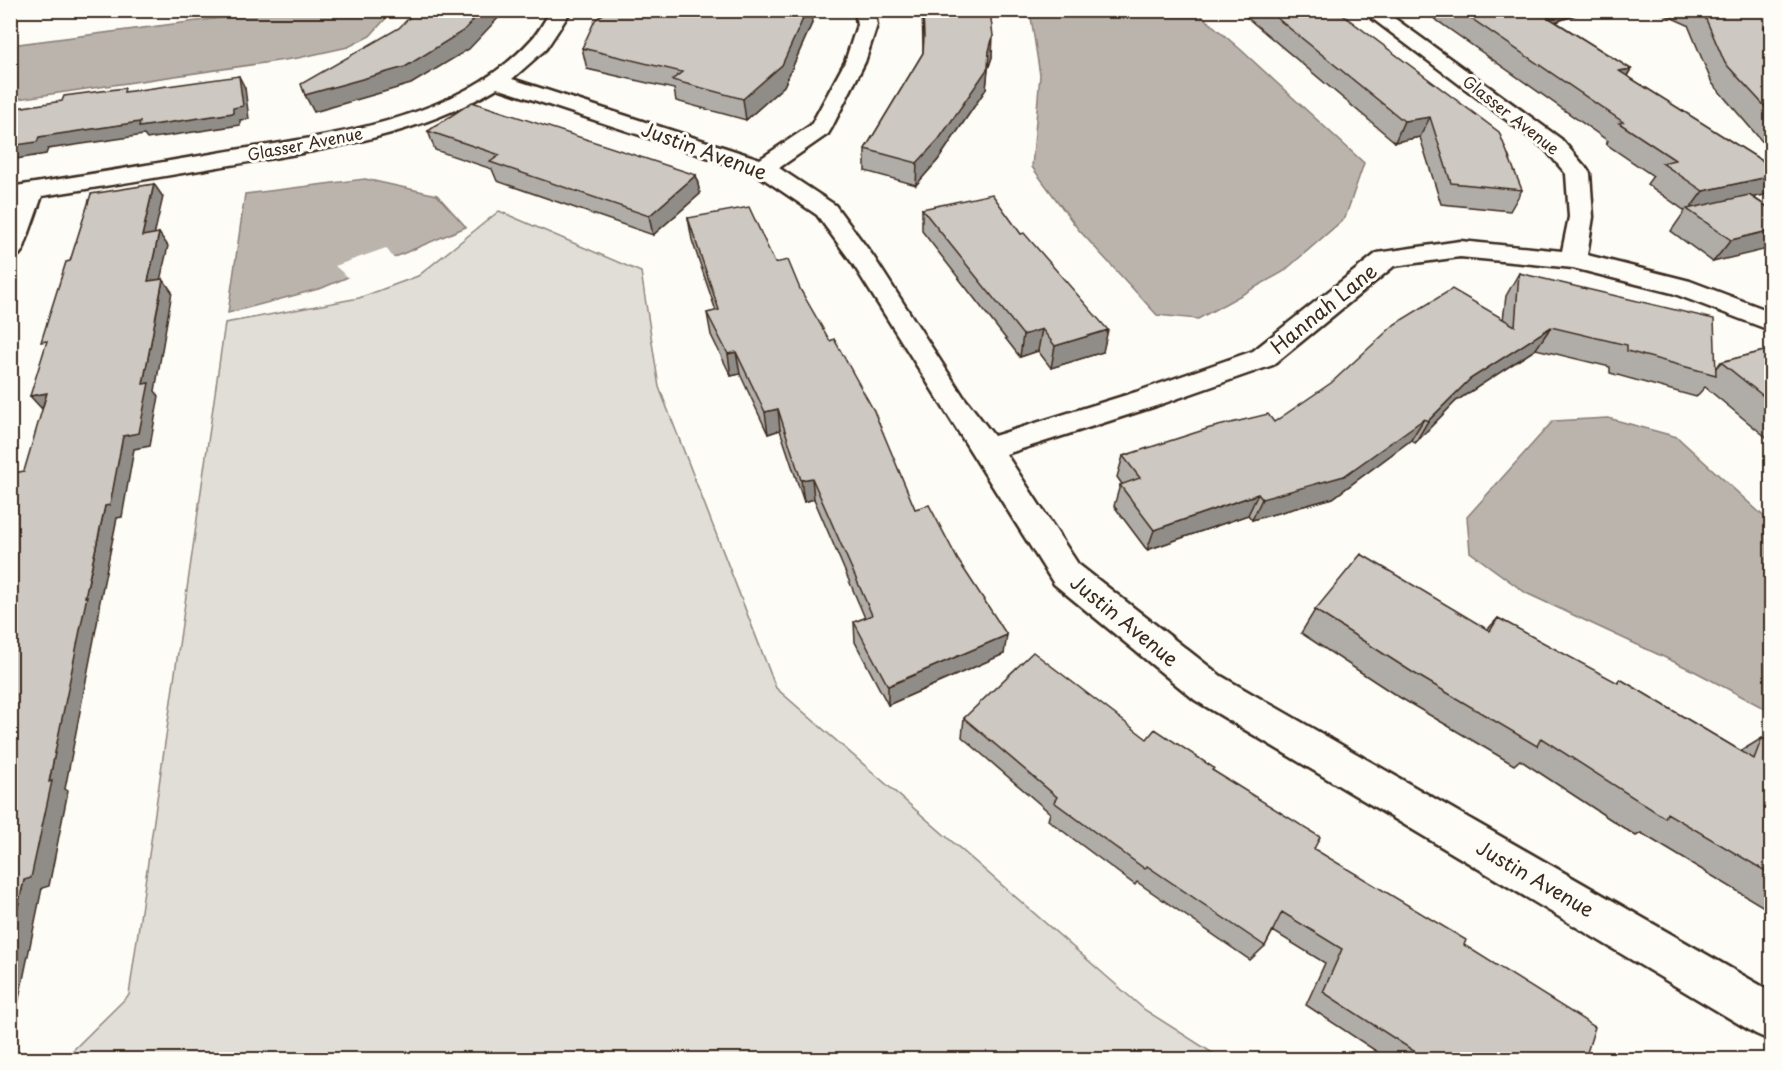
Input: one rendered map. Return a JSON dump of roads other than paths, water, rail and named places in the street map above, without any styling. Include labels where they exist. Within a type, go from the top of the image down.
[{"type":"street","name":"Glasser Avenue","points":[[21,193],[319,144],[391,128],[460,99],[495,80],[536,47],[558,10]]},
{"type":"street","points":[[763,168],[820,129],[855,62],[867,25],[864,10]]},
{"type":"street","name":"Glasser Avenue","points":[[1370,10],[1553,144],[1578,173],[1581,217],[1574,260]]},
{"type":"street","name":"Justin Avenue","points":[[495,80],[763,168],[826,210],[864,262],[1066,574],[1208,688],[1772,1018]]},
{"type":"street","points":[[10,250],[21,193]]},
{"type":"street","name":"Hannah Lane","points":[[987,449],[1146,399],[1263,358],[1320,314],[1386,258],[1460,249],[1574,260],[1681,287],[1772,322]]}]
